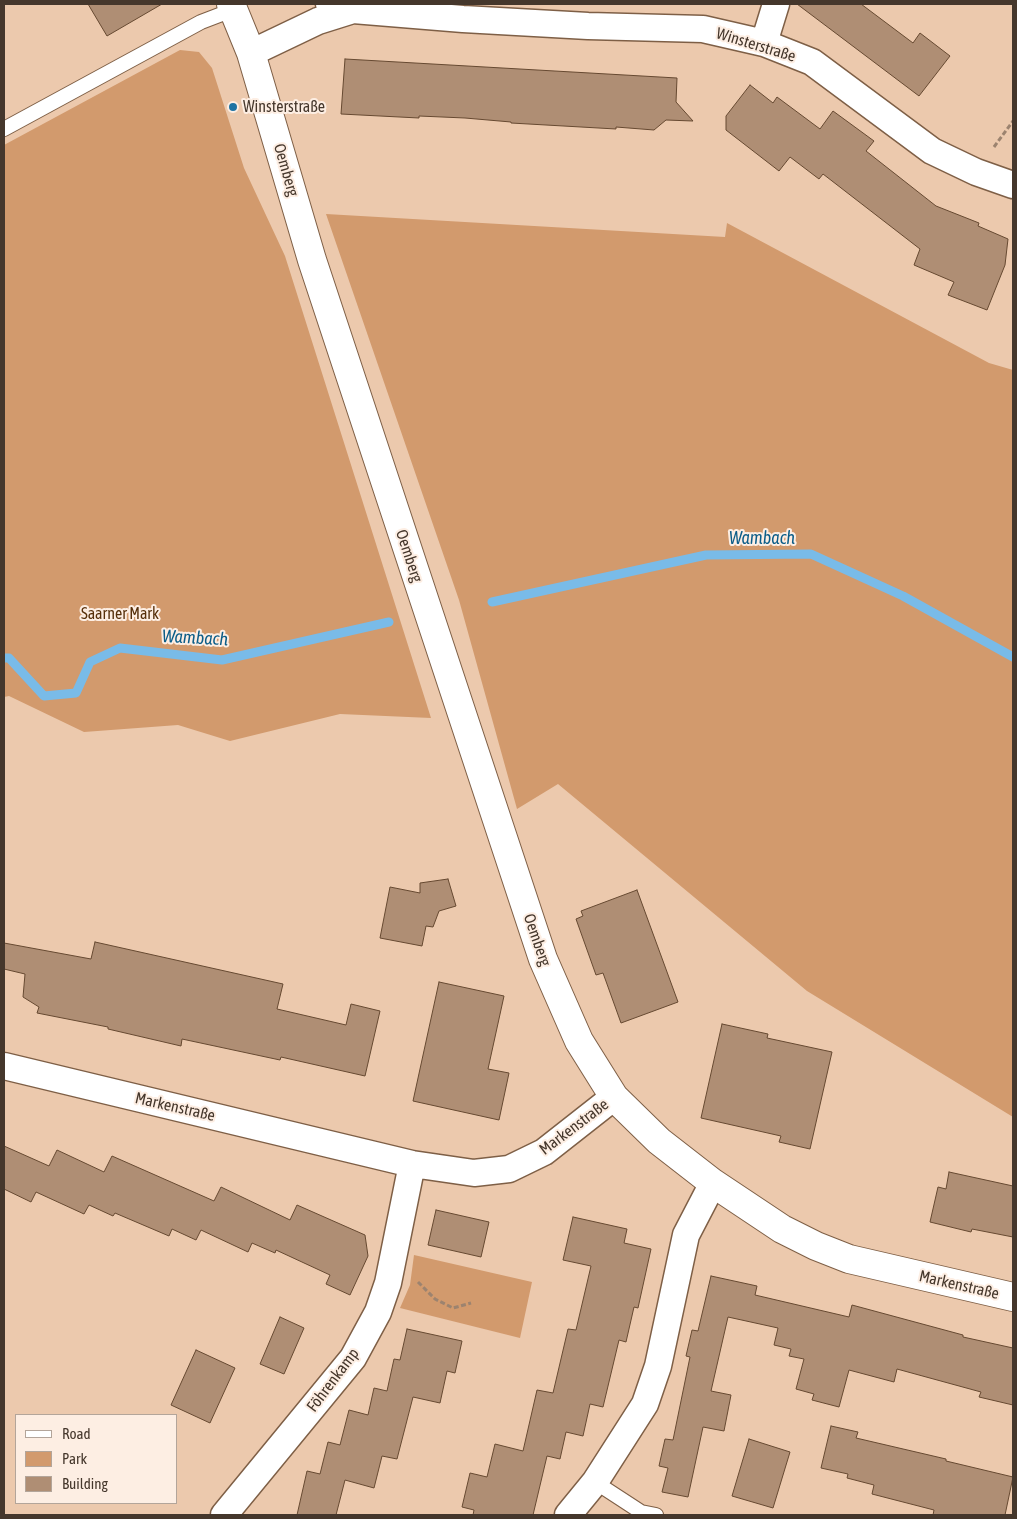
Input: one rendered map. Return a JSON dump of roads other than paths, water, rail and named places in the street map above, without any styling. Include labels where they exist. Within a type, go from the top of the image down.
[{"type":"street","name":"Winsterstraße","points":[[328,4],[353,10],[464,11],[588,26],[703,29],[764,43],[812,62],[932,151],[976,172],[1013,185]]},
{"type":"street","points":[[764,43],[776,4]]},
{"type":"street","name":"Oemberg","points":[[239,5],[312,260],[543,959],[578,1041],[614,1097]]},
{"type":"street","name":"Winsterstraße","points":[[251,52],[318,20],[353,10]]},
{"type":"street","name":"Markenstraße","points":[[4,1066],[412,1164],[474,1173],[509,1169],[544,1152],[614,1097],[659,1141],[713,1183],[782,1228],[816,1246],[849,1258],[1013,1297]]},
{"type":"street","name":"Föhrenkamp","points":[[224,1515],[353,1358],[378,1312],[388,1283],[412,1164]]},
{"type":"street","points":[[568,1515],[595,1482],[645,1404],[658,1366],[686,1235],[713,1183]]},
{"type":"lane","points":[[4,129],[201,22],[239,5]]},
{"type":"lane","points":[[595,1482],[640,1512],[656,1515]]},
{"type":"waterway","name":"Wambach","points":[[492,602],[706,555],[811,554],[903,596],[1013,657]]},
{"type":"waterway","name":"Wambach","points":[[4,658],[9,658],[44,696],[76,693],[90,662],[120,648],[222,660],[389,622]]},
{"type":"place","name":"Winsterstraße","points":[[233,107]]},
{"type":"park label","name":"Saarner Mark","points":[[120,614]]}]
